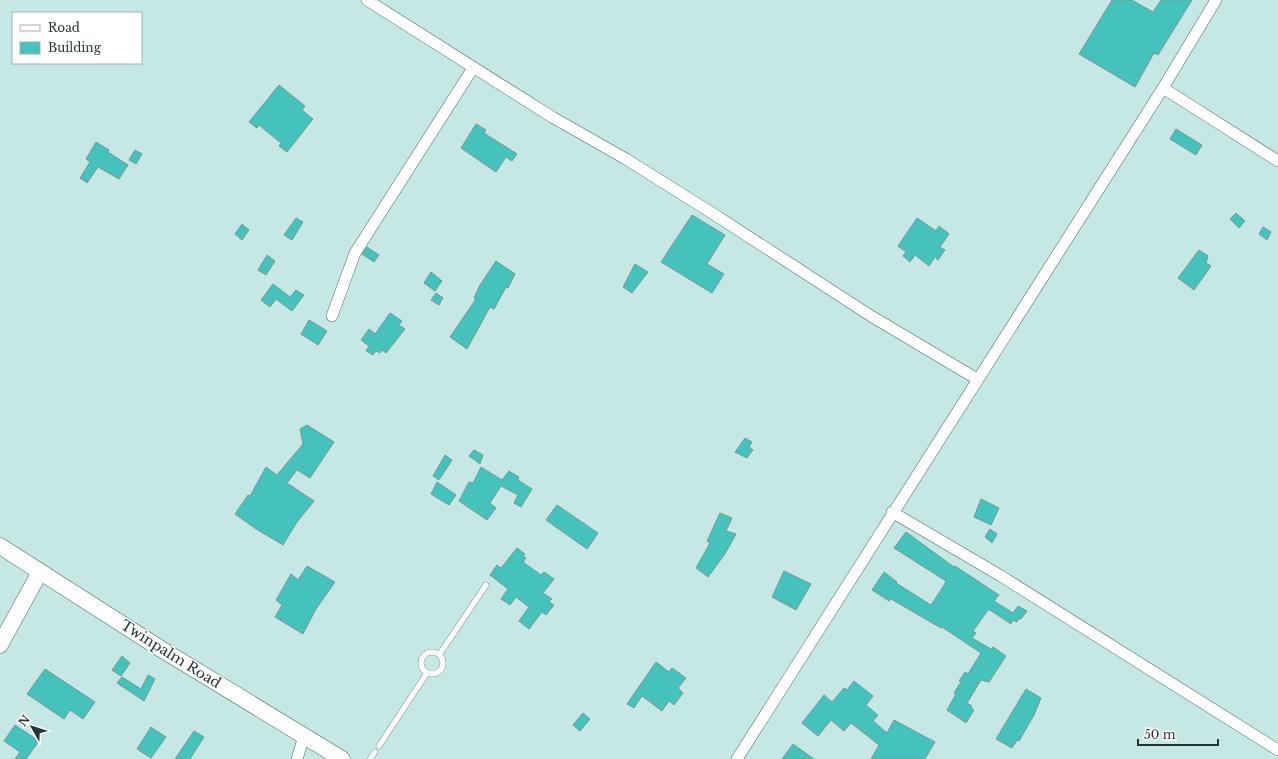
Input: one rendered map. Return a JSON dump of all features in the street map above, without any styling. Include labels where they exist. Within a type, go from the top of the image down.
[{"type":"main road","name":"Twinpalm Road","points":[[0,546],[161,649],[342,759]]},
{"type":"main road","points":[[0,645],[40,572]]},
{"type":"street","points":[[367,0],[552,117],[626,159],[852,304],[977,379]]},
{"type":"street","points":[[737,759],[892,512],[1163,88],[1216,0]]},
{"type":"street","points":[[332,316],[355,253],[473,68]]},
{"type":"street","points":[[1163,88],[1278,161]]},
{"type":"street","points":[[892,512],[1001,576],[1278,750]]},
{"type":"street","points":[[297,759],[304,736]]},
{"type":"lane","points":[[439,655],[486,585]]},
{"type":"lane","points":[[432,652],[439,655],[442,660],[442,668],[435,674],[427,673],[421,664],[424,656],[432,652]]},
{"type":"lane","points":[[379,746],[427,673]]},
{"type":"lane","points":[[370,759],[375,752]]},
{"type":"building","points":[[1112,0],[1132,0],[1153,12],[1161,0],[1192,0],[1158,55],[1154,53],[1135,87],[1079,54]]},
{"type":"building","points":[[279,85],[305,106],[302,110],[313,119],[287,152],[279,146],[281,143],[259,125],[257,128],[249,122]]},
{"type":"building","points":[[476,124],[486,130],[484,133],[517,154],[512,161],[506,157],[496,172],[461,148]]},
{"type":"building","points":[[1176,129],[1202,145],[1196,155],[1170,139]]},
{"type":"building","points":[[96,142],[128,165],[119,179],[98,167],[87,183],[80,178],[90,162],[86,159]]},
{"type":"building","points":[[135,150],[142,154],[136,164],[129,160]]},
{"type":"building","points":[[1236,213],[1245,221],[1239,228],[1230,219]]},
{"type":"building","points":[[692,215],[725,235],[707,264],[724,274],[712,293],[661,262]]},
{"type":"building","points":[[296,218],[303,222],[292,240],[284,235]]},
{"type":"building","points":[[917,218],[936,231],[939,226],[949,234],[940,247],[945,250],[938,260],[935,257],[929,266],[915,255],[910,262],[903,256],[906,252],[898,246]]},
{"type":"building","points":[[242,224],[249,230],[242,240],[235,234]]},
{"type":"building","points":[[1263,227],[1271,232],[1267,240],[1259,234]]},
{"type":"building","points":[[367,247],[379,255],[374,262],[362,254]]},
{"type":"building","points":[[1199,250],[1208,256],[1206,263],[1211,266],[1194,290],[1178,278]]},
{"type":"building","points":[[267,255],[275,261],[266,275],[258,270]]},
{"type":"building","points":[[496,261],[515,274],[508,288],[506,287],[494,309],[490,307],[467,349],[450,337],[476,299],[474,298],[480,285]]},
{"type":"building","points":[[635,264],[648,272],[632,293],[623,287]]},
{"type":"building","points":[[431,272],[442,281],[435,291],[424,283]]},
{"type":"building","points":[[273,284],[290,297],[296,290],[304,295],[292,311],[276,299],[270,307],[261,300]]},
{"type":"building","points":[[436,293],[443,298],[439,305],[431,300]]},
{"type":"building","points":[[390,313],[402,321],[399,325],[405,329],[386,353],[382,350],[380,353],[376,351],[373,355],[366,351],[369,346],[361,340],[369,329],[375,334]]},
{"type":"building","points":[[309,320],[327,331],[318,345],[301,334]]},
{"type":"building","points":[[307,425],[334,442],[310,478],[297,470],[287,483],[314,501],[297,522],[283,545],[256,529],[235,514],[248,495],[250,496],[266,467],[277,475],[303,444],[300,429]]},
{"type":"building","points":[[745,438],[752,442],[749,447],[753,450],[747,458],[735,452]]},
{"type":"building","points":[[474,450],[483,455],[480,464],[469,456]]},
{"type":"building","points":[[445,455],[452,460],[439,480],[433,476]]},
{"type":"building","points":[[481,467],[502,480],[509,471],[519,477],[518,480],[532,489],[521,507],[514,503],[518,495],[501,486],[490,503],[496,508],[487,520],[459,501],[469,482],[473,483]]},
{"type":"building","points":[[437,482],[456,495],[449,505],[431,494]]},
{"type":"building","points":[[981,499],[999,508],[991,525],[974,517]]},
{"type":"building","points":[[557,505],[598,533],[587,549],[546,520]]},
{"type":"building","points":[[720,513],[732,518],[726,531],[736,534],[725,554],[708,577],[696,568],[710,543],[707,541]]},
{"type":"building","points":[[990,529],[997,534],[992,543],[985,537]]},
{"type":"building","points":[[906,532],[954,567],[955,566],[999,595],[994,601],[1013,613],[1018,606],[1027,611],[1021,619],[1019,618],[1017,622],[1013,620],[1011,624],[988,610],[973,631],[976,633],[972,638],[991,649],[993,647],[1006,656],[989,682],[981,680],[967,703],[972,706],[971,708],[974,710],[966,723],[947,710],[956,694],[954,693],[961,682],[959,681],[965,672],[968,674],[981,653],[942,627],[941,628],[891,599],[889,601],[872,590],[884,572],[897,582],[896,583],[931,605],[943,587],[946,581],[894,548]]},
{"type":"building","points":[[517,548],[525,554],[523,556],[526,558],[523,562],[541,575],[544,572],[554,579],[543,593],[552,599],[549,602],[554,605],[546,615],[542,612],[529,629],[519,621],[529,607],[516,597],[510,605],[501,599],[508,589],[490,575],[497,565],[501,568]]},
{"type":"building","points":[[307,566],[335,582],[316,609],[303,634],[275,617],[282,605],[276,600],[291,574],[298,580]]},
{"type":"building","points":[[784,571],[811,584],[796,610],[772,597]]},
{"type":"building","points":[[122,656],[130,663],[121,676],[112,670]]},
{"type":"building","points":[[656,662],[669,672],[672,668],[686,678],[678,688],[683,693],[674,705],[669,701],[662,711],[642,696],[634,708],[627,704]]},
{"type":"building","points":[[45,669],[95,702],[83,719],[70,710],[64,719],[27,694]]},
{"type":"building","points":[[148,675],[155,679],[144,701],[117,683],[122,677],[141,689]]},
{"type":"building","points":[[854,681],[873,696],[866,705],[878,715],[873,721],[887,733],[894,720],[935,742],[925,759],[871,759],[879,745],[851,723],[844,731],[831,720],[818,736],[802,723],[824,695],[832,702],[844,688],[847,690]]},
{"type":"building","points":[[1026,689],[1041,698],[1034,715],[1019,741],[1017,740],[1012,748],[996,739]]},
{"type":"building","points":[[583,713],[590,719],[580,731],[573,725]]},
{"type":"building","points":[[15,725],[39,741],[26,759],[15,759],[20,752],[4,741]]},
{"type":"building","points":[[151,727],[166,737],[151,758],[137,749]]},
{"type":"building","points":[[194,731],[204,737],[190,759],[175,759]]},
{"type":"building","points":[[793,744],[814,759],[782,759]]}]
